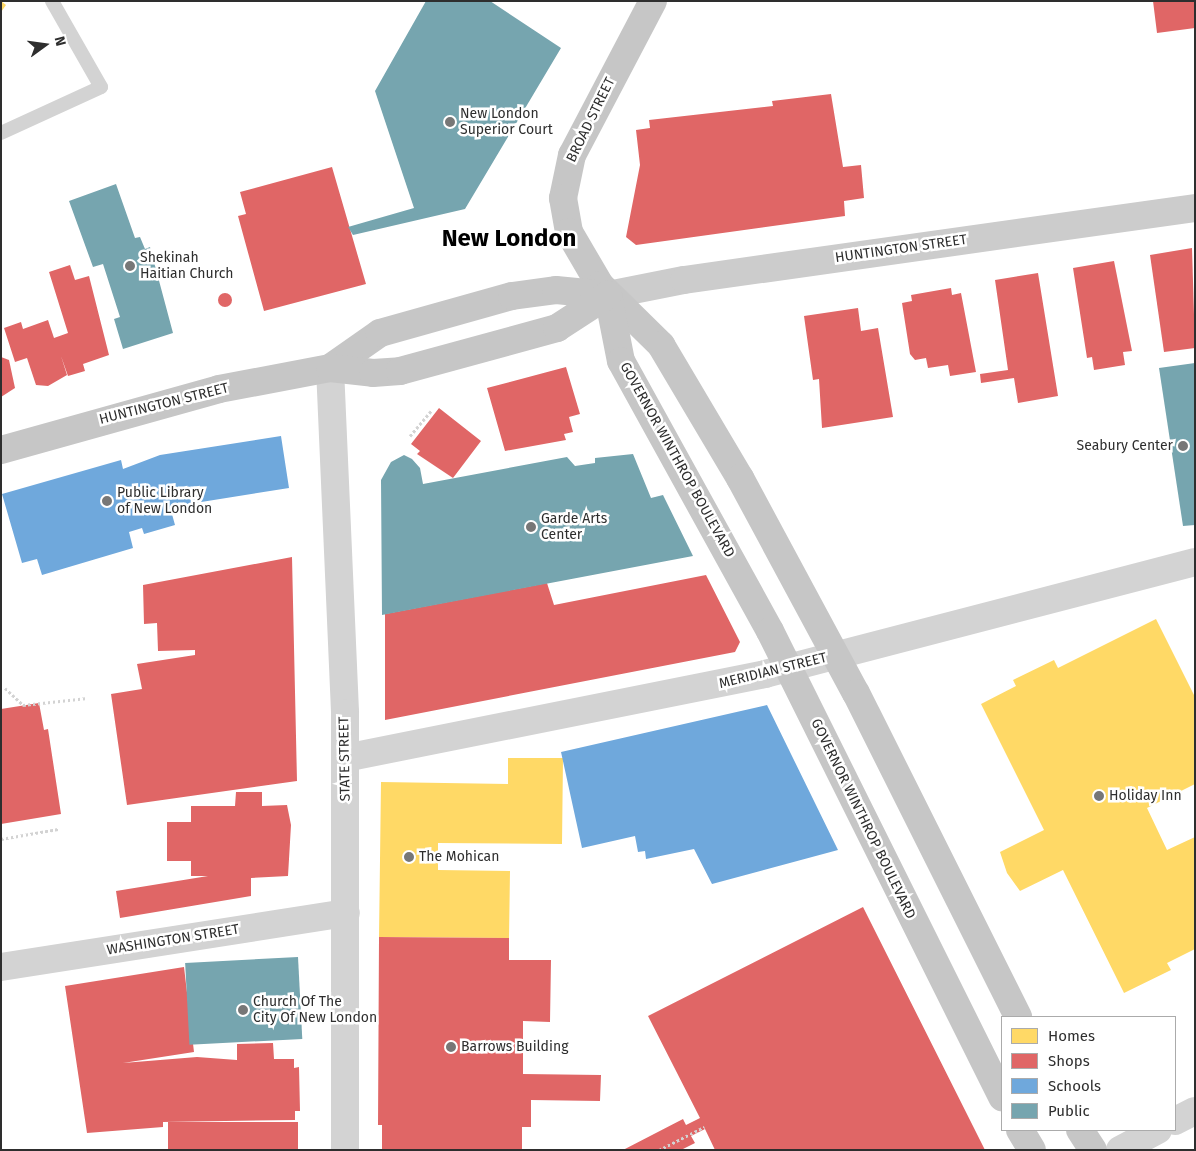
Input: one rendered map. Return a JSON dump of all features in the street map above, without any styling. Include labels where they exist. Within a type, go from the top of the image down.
[{"type":"main road","name":"BROAD STREET","points":[[608,295],[572,237],[564,190],[579,139],[648,3]]},
{"type":"main road","name":"HUNTINGTON STREET","points":[[330,368],[352,348],[380,334],[512,296],[556,290],[608,295],[684,280],[1195,208]]},
{"type":"main road","name":"HUNTINGTON STREET","points":[[1,450],[163,402],[330,368],[382,373],[446,359],[557,328],[608,295]]},
{"type":"main road","points":[[608,295],[650,331],[669,357],[836,656],[1017,1016]]},
{"type":"main road","name":"GOVERNOR WINTHROP BOULEVARD","points":[[608,295],[621,361],[680,461],[788,668],[1001,1095]]},
{"type":"main road","points":[[1021,1131],[1032,1150]]},
{"type":"main road","points":[[1081,1131],[1093,1150]]},
{"type":"street","name":"STATE STREET","points":[[330,368],[345,758],[345,1150]]},
{"type":"street","name":"MERIDIAN STREET","points":[[345,758],[788,668],[1195,562]]},
{"type":"street","name":"WASHINGTON STREET","points":[[1,967],[346,914]]},
{"type":"street","points":[[1176,1120],[1195,1111]]},
{"type":"street","points":[[1120,1150],[1156,1131]]},
{"type":"lane","points":[[1,133],[101,87],[52,1]]},
{"type":"path","points":[[410,436],[432,410]]},
{"type":"path","points":[[5,688],[23,705],[88,698]]},
{"type":"path","points":[[1,838],[58,830]]},
{"type":"path","points":[[659,1150],[704,1127]]},
{"type":"building: Homes","points":[[1,1],[6,5],[1,12]]},
{"type":"building: Homes","name":"Holiday Inn","points":[[1156,619],[1195,697],[1195,784],[1147,808],[1167,850],[1195,837],[1195,949],[1167,963],[1171,970],[1124,993],[1063,870],[1020,891],[1007,873],[1000,852],[1044,830],[981,704],[1016,686],[1013,680],[1054,660],[1058,668]]},
{"type":"building: Homes","name":"The Mohican","points":[[508,758],[563,758],[562,844],[438,843],[438,870],[510,871],[509,938],[379,937],[381,782],[508,784]]},
{"type":"building: Shops","points":[[1153,1],[1195,1],[1195,28],[1157,33]]},
{"type":"building: Shops","points":[[831,94],[843,167],[861,165],[864,198],[844,201],[845,216],[636,245],[626,237],[640,165],[636,130],[650,128],[649,120],[773,106],[772,101]]},
{"type":"building: Shops","points":[[332,167],[366,284],[264,311],[238,216],[246,214],[240,192]]},
{"type":"building: Shops","points":[[1192,248],[1195,348],[1164,352],[1150,255]]},
{"type":"building: Shops","points":[[1114,261],[1132,351],[1123,352],[1125,365],[1094,370],[1092,357],[1087,358],[1073,268]]},
{"type":"building: Shops","points":[[70,265],[75,280],[89,276],[109,355],[83,364],[85,371],[68,376],[61,356],[67,375],[48,386],[36,385],[27,358],[15,362],[4,328],[21,322],[23,329],[48,320],[54,338],[68,333],[49,272]]},
{"type":"building: Shops","points":[[1038,273],[1058,396],[1018,403],[1014,378],[981,383],[980,374],[1008,370],[995,280]]},
{"type":"building: Shops","points":[[951,288],[952,295],[961,293],[976,372],[950,376],[948,365],[928,368],[926,358],[915,360],[910,354],[902,303],[912,301],[911,295]]},
{"type":"building: Shops","points":[[222,293],[228,293],[232,300],[228,307],[222,307],[218,303],[218,297]]},
{"type":"building: Shops","points":[[858,308],[861,331],[878,328],[893,417],[822,428],[819,379],[813,380],[804,316]]},
{"type":"building: Shops","points":[[1,357],[9,360],[15,388],[1,397]]},
{"type":"building: Shops","points":[[566,367],[580,414],[569,417],[573,432],[564,434],[566,440],[505,451],[487,388]]},
{"type":"building: Shops","points":[[439,408],[481,441],[453,478],[417,454],[420,451],[411,444]]},
{"type":"building: Shops","points":[[292,557],[297,781],[127,805],[111,694],[142,689],[137,664],[195,655],[195,650],[158,651],[157,623],[144,624],[143,585]]},
{"type":"building: Shops","points":[[706,575],[740,642],[735,652],[385,720],[385,614],[547,583],[554,605]]},
{"type":"building: Shops","points":[[39,703],[44,730],[48,729],[61,814],[1,824],[1,709]]},
{"type":"building: Shops","points":[[236,792],[262,792],[262,806],[287,805],[291,825],[288,876],[251,878],[251,896],[120,918],[116,891],[208,876],[191,876],[191,861],[167,861],[167,822],[191,822],[191,806],[235,806]]},
{"type":"building: Shops","points":[[863,907],[985,1150],[715,1150],[705,1129],[691,1136],[695,1143],[681,1150],[623,1150],[683,1119],[686,1125],[700,1118],[648,1016]]},
{"type":"building: Shops","points":[[379,937],[509,938],[509,960],[551,960],[550,1022],[523,1021],[523,1074],[601,1075],[600,1101],[531,1100],[531,1127],[522,1127],[522,1150],[382,1150],[382,1125],[378,1125]]},
{"type":"building: Shops","points":[[184,967],[194,1052],[123,1063],[197,1057],[237,1060],[237,1044],[273,1043],[274,1059],[294,1059],[294,1068],[299,1067],[300,1111],[295,1111],[295,1120],[163,1122],[163,1127],[87,1133],[65,986]]},
{"type":"building: Shops","points":[[168,1122],[298,1122],[298,1150],[168,1150]]},
{"type":"building: Schools","name":"Public Library of New London","points":[[281,436],[289,488],[170,507],[175,525],[144,534],[142,528],[129,532],[133,548],[42,575],[37,559],[22,563],[2,494],[121,460],[123,469],[160,455]]},
{"type":"building: Schools","points":[[767,705],[838,850],[712,884],[694,849],[646,859],[645,851],[638,852],[635,836],[582,848],[561,752]]},
{"type":"building: Public","name":"New London Superior Court","points":[[426,1],[490,1],[561,48],[465,209],[353,235],[348,227],[414,208],[375,91]]},
{"type":"building: Public","name":"Shekinah Haitian Church","points":[[116,184],[135,238],[140,237],[145,249],[150,247],[173,333],[123,349],[114,319],[120,317],[103,264],[93,267],[69,201]]},
{"type":"building: Public","name":"Seabury Center","points":[[1195,363],[1195,525],[1183,526],[1159,368]]},
{"type":"building: Public","name":"Garde Arts Center","points":[[633,454],[651,498],[663,495],[693,556],[382,615],[381,480],[391,462],[404,455],[412,459],[420,468],[423,484],[567,457],[575,466],[595,463],[595,458]]},
{"type":"building: Public","name":"Church Of The City Of New London","points":[[298,957],[302,1039],[189,1045],[185,963]]},
{"type":"place","name":"New London Superior Court","points":[[450,122]]},
{"type":"place","name":"Shekinah Haitian Church","points":[[130,266]]},
{"type":"place","name":"Seabury Center","points":[[1183,446]]},
{"type":"place","name":"Public Library of New London","points":[[107,501]]},
{"type":"place","name":"Garde Arts Center","points":[[531,527]]},
{"type":"place","name":"Holiday Inn","points":[[1099,796]]},
{"type":"place","name":"The Mohican","points":[[409,857]]},
{"type":"place","name":"Church Of The City Of New London","points":[[243,1010]]},
{"type":"place","name":"Barrows Building","points":[[451,1047]]},
{"type":"district","name":"New London","points":[[509,239]]}]
